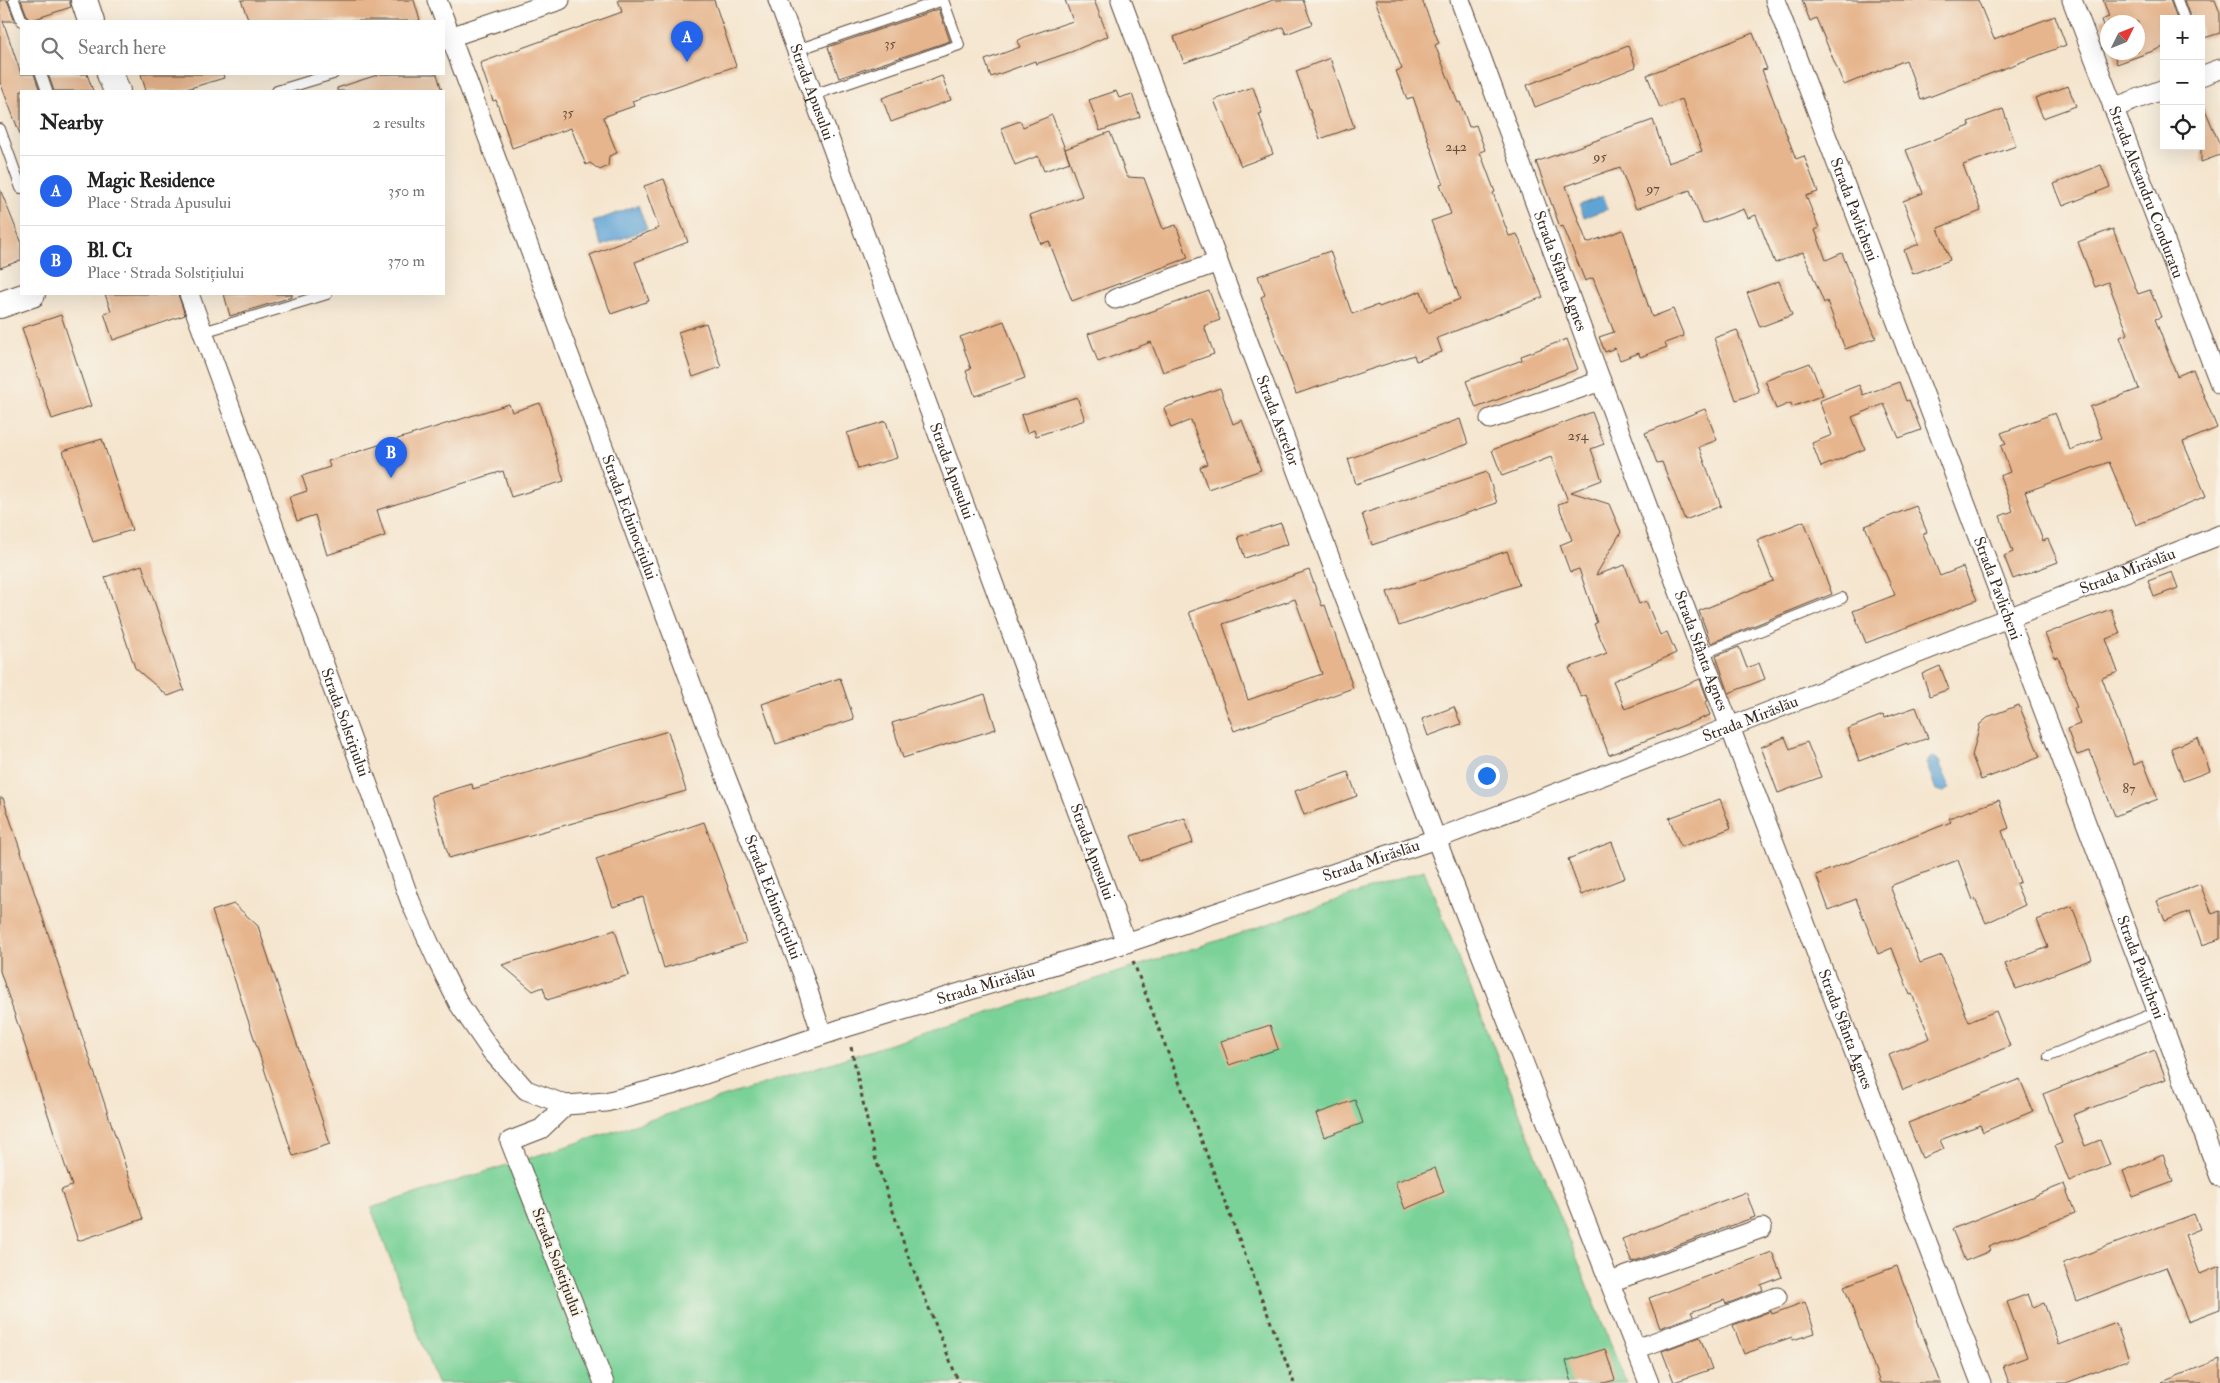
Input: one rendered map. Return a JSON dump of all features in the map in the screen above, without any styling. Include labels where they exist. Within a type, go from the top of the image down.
[{"type":"street","points":[[84,0],[91,20]]},
{"type":"street","name":"Strada Echinocțiului","points":[[437,0],[442,20]]},
{"type":"street","points":[[447,38],[560,0]]},
{"type":"street","name":"Strada Apusului","points":[[778,0],[1126,943]]},
{"type":"street","name":"Strada Astrelor","points":[[1121,0],[1436,839],[1650,1383]]},
{"type":"street","name":"Strada Sfânta Agnes","points":[[1460,0],[1702,654],[1980,1383]]},
{"type":"street","name":"Strada Pavlicheni","points":[[1775,0],[2007,618],[2220,1177]]},
{"type":"street","name":"Strada Alexandru Conduratu","points":[[2072,0],[2220,384]]},
{"type":"street","name":"Strada Echinocțiului","points":[[447,38],[726,777],[790,939],[822,1035]]},
{"type":"street","points":[[110,75],[117,90]]},
{"type":"street","points":[[2114,108],[2160,91]]},
{"type":"street","points":[[1115,299],[1218,262]]},
{"type":"street","points":[[0,305],[29,295]]},
{"type":"street","name":"Strada Solstițiului","points":[[189,295],[411,903],[437,960],[460,1004],[492,1052],[526,1090],[566,1106],[541,1129],[510,1141],[604,1383]]},
{"type":"street","points":[[1490,419],[1601,381]]},
{"type":"street","name":"Strada Mirăslău","points":[[566,1106],[606,1102],[667,1086],[847,1027],[1126,943],[1436,839],[1730,728],[2220,535]]},
{"type":"street","points":[[1610,1282],[1762,1228]]},
{"type":"street","points":[[1636,1349],[1777,1297]]},
{"type":"lane","points":[[14,0],[22,20]]},
{"type":"lane","points":[[797,50],[944,0],[959,45],[814,95]]},
{"type":"lane","points":[[2177,0],[2183,15]]},
{"type":"lane","points":[[41,75],[47,90]]},
{"type":"lane","points":[[280,90],[330,75]]},
{"type":"lane","points":[[0,129],[20,185]]},
{"type":"lane","points":[[203,332],[323,295]]},
{"type":"lane","points":[[1702,654],[1842,598]]},
{"type":"lane","points":[[2049,1056],[2157,1012]]},
{"type":"path","points":[[1126,943],[1294,1383]]},
{"type":"path","points":[[847,1027],[875,1157],[908,1256],[959,1383]]},
{"type":"green space","points":[[1424,870],[1626,1383],[437,1383],[371,1208],[1245,932]]},
{"type":"water","points":[[1603,196],[1608,209],[1584,217],[1579,205]]},
{"type":"water","points":[[638,205],[647,229],[602,246],[593,222]]},
{"type":"water","points":[[1932,757],[1939,761],[1947,781],[1949,788],[1944,792],[1936,790],[1926,762]]},
{"type":"building","points":[[0,0],[7,0],[15,21],[3,21],[20,75],[34,75],[40,90],[20,90],[20,134],[0,82]]},
{"type":"building","points":[[21,0],[69,0],[71,7],[29,20]]},
{"type":"building","points":[[241,0],[414,0],[420,20],[249,20]]},
{"type":"building","points":[[618,0],[714,0],[736,66],[632,101],[634,106],[603,117],[617,153],[609,156],[608,166],[600,170],[590,163],[586,165],[571,128],[512,148],[496,100],[493,101],[480,63],[622,12]]},
{"type":"building","points":[[1065,0],[1094,0],[1108,36],[1071,52],[1036,64],[1035,61],[991,77],[985,60],[1020,47],[1017,41],[1027,36],[1073,21]]},
{"type":"building","points":[[1273,0],[1303,0],[1312,24],[1286,34],[1283,27],[1184,63],[1174,37]]},
{"type":"building","points":[[1375,0],[1422,0],[1439,43],[1435,45],[1458,103],[1460,102],[1469,127],[1476,125],[1485,150],[1480,152],[1509,236],[1517,234],[1543,297],[1437,338],[1442,352],[1416,361],[1414,355],[1296,394],[1261,297],[1265,295],[1258,276],[1330,251],[1352,314],[1378,305],[1379,307],[1421,291],[1428,312],[1460,299],[1431,221],[1451,214],[1440,184],[1443,183],[1413,97],[1407,99],[1396,71],[1402,69]]},
{"type":"building","points":[[1802,0],[1978,0],[1994,39],[2055,16],[2066,45],[1921,100],[1906,60],[1844,85],[1816,18],[1810,21]]},
{"type":"building","points":[[2103,0],[2170,0],[2176,15],[2160,15],[2160,48],[2145,54],[2145,15],[2108,15]]},
{"type":"building","points":[[2184,0],[2215,0],[2220,13],[2220,33],[2205,38],[2205,15],[2190,15]]},
{"type":"building","points":[[939,9],[950,41],[839,78],[828,47]]},
{"type":"building","points":[[1753,33],[1767,69],[1762,70],[1796,159],[1804,156],[1818,192],[1806,196],[1819,228],[1815,230],[1826,260],[1842,253],[1876,338],[1845,349],[1827,301],[1824,303],[1803,252],[1775,263],[1756,215],[1748,218],[1744,209],[1703,224],[1690,190],[1636,209],[1620,167],[1566,186],[1587,243],[1623,230],[1652,317],[1673,309],[1684,336],[1665,343],[1667,347],[1640,357],[1639,353],[1620,360],[1615,348],[1605,352],[1599,337],[1614,332],[1593,278],[1585,281],[1563,226],[1560,227],[1536,162],[1653,120],[1668,163],[1702,151],[1682,99],[1660,108],[1647,75]]},
{"type":"building","points":[[1628,46],[1636,67],[1535,107],[1527,85]]},
{"type":"building","points":[[1330,58],[1354,127],[1320,139],[1296,71]]},
{"type":"building","points":[[2116,60],[2128,60],[2117,64]]},
{"type":"building","points":[[48,75],[87,75],[93,90],[54,90]]},
{"type":"building","points":[[141,75],[223,75],[224,78],[183,90],[146,90]]},
{"type":"building","points":[[377,75],[437,75],[442,90],[337,90],[337,88]]},
{"type":"building","points":[[942,76],[951,100],[891,122],[882,98]]},
{"type":"building","points":[[2068,86],[2076,106],[2043,118],[2035,98]]},
{"type":"building","points":[[1253,87],[1262,113],[1259,114],[1273,154],[1241,166],[1214,100]]},
{"type":"building","points":[[1116,91],[1119,98],[1132,94],[1140,117],[1100,131],[1089,100]]},
{"type":"building","points":[[2003,109],[2016,146],[1963,165],[1981,211],[1938,228],[1950,260],[1913,274],[1904,250],[1919,244],[1903,201],[1923,193],[1906,150],[1970,126],[1968,122]]},
{"type":"building","points":[[2205,109],[2220,145],[2220,155],[2201,162],[2201,150],[2205,150]]},
{"type":"building","points":[[1052,115],[1070,162],[1044,171],[1038,156],[1015,165],[1001,128],[1020,121],[1023,127]]},
{"type":"building","points":[[1110,132],[1127,177],[1144,178],[1163,229],[1176,225],[1188,258],[1072,301],[1049,241],[1041,244],[1030,215],[1082,196],[1065,149]]},
{"type":"building","points":[[2101,165],[2110,187],[2063,206],[2054,184]]},
{"type":"building","points":[[664,179],[688,242],[635,262],[649,301],[611,314],[590,255],[659,228],[644,186]]},
{"type":"building","points":[[0,189],[20,239],[20,260],[0,268]]},
{"type":"building","points":[[2113,229],[2138,294],[2150,290],[2161,317],[2155,319],[2177,376],[2193,369],[2217,428],[2183,442],[2206,496],[2136,525],[2109,462],[2025,492],[2043,541],[2048,539],[2058,562],[2013,579],[2004,556],[2013,552],[2000,516],[2013,511],[2000,476],[2010,472],[2001,446],[2006,444],[2001,433],[2055,413],[2070,450],[2102,438],[2090,407],[2139,389],[2120,337],[2128,334],[2108,282],[2095,287],[2078,242]]},
{"type":"building","points":[[1779,281],[1792,315],[1760,327],[1747,293]]},
{"type":"building","points":[[1209,291],[1220,320],[1204,326],[1214,354],[1163,372],[1151,342],[1098,362],[1088,334]]},
{"type":"building","points":[[105,295],[178,295],[185,315],[113,340],[104,313],[111,311]]},
{"type":"building","points":[[224,295],[292,295],[292,297],[230,316]]},
{"type":"building","points":[[61,315],[91,406],[52,419],[22,328]]},
{"type":"building","points":[[1004,321],[1025,378],[975,396],[966,371],[971,369],[960,337]]},
{"type":"building","points":[[706,323],[721,367],[693,377],[678,332]]},
{"type":"building","points":[[1737,330],[1759,392],[1736,400],[1714,338]]},
{"type":"building","points":[[1567,339],[1578,369],[1476,408],[1466,381],[1522,360],[1521,356]]},
{"type":"building","points":[[1810,363],[1823,395],[1792,407],[1791,403],[1776,409],[1765,380]]},
{"type":"building","points":[[1899,382],[1906,401],[1909,400],[1921,430],[1899,438],[1884,404],[1852,417],[1865,449],[1821,467],[1812,443],[1832,435],[1819,401],[1859,385],[1863,395]]},
{"type":"building","points":[[1220,388],[1233,424],[1242,420],[1261,470],[1208,489],[1200,467],[1207,464],[1191,420],[1171,428],[1164,408]]},
{"type":"building","points":[[1077,397],[1085,420],[1036,436],[1034,430],[1027,433],[1021,415]]},
{"type":"building","points":[[540,403],[564,481],[511,497],[503,471],[377,510],[385,536],[327,555],[315,515],[297,521],[289,497],[307,491],[302,476],[330,467],[328,461],[509,404],[512,412]]},
{"type":"building","points":[[1705,409],[1717,440],[1699,447],[1721,506],[1685,520],[1662,462],[1657,463],[1645,433]]},
{"type":"building","points":[[1592,412],[1604,444],[1591,449],[1602,480],[1571,492],[1609,504],[1621,532],[1596,575],[1625,565],[1639,604],[1646,601],[1660,635],[1667,632],[1676,653],[1613,681],[1625,709],[1700,679],[1708,701],[1705,702],[1710,715],[1609,755],[1586,695],[1581,697],[1569,668],[1607,653],[1594,624],[1597,623],[1579,569],[1570,572],[1560,545],[1572,540],[1558,504],[1568,501],[1551,457],[1502,476],[1492,450]]},
{"type":"building","points":[[1460,419],[1468,444],[1356,484],[1348,459]]},
{"type":"building","points":[[886,421],[897,458],[858,469],[847,433]]},
{"type":"building","points":[[102,439],[132,530],[93,542],[63,451]]},
{"type":"building","points":[[1487,472],[1497,503],[1372,545],[1362,514]]},
{"type":"building","points":[[1916,506],[1927,532],[1923,534],[1940,576],[1963,567],[1977,600],[1866,643],[1853,611],[1895,595],[1865,526]]},
{"type":"building","points":[[1804,521],[1832,594],[1711,643],[1699,611],[1773,581],[1757,540]]},
{"type":"building","points":[[1281,523],[1288,544],[1245,558],[1238,537]]},
{"type":"building","points":[[1507,551],[1519,585],[1399,626],[1387,592]]},
{"type":"building","points":[[142,565],[184,690],[168,696],[135,668],[105,577]]},
{"type":"building","points":[[1309,570],[1322,606],[1325,605],[1353,688],[1234,731],[1189,612]],"holes":[[[1295,599],[1322,674],[1248,700],[1223,624]]]},
{"type":"building","points":[[2172,572],[2178,588],[2154,597],[2148,581]]},
{"type":"building","points":[[2111,609],[2120,634],[2106,639],[2118,672],[2102,678],[2134,765],[2143,761],[2158,799],[2115,816],[2090,751],[2077,755],[2067,729],[2080,724],[2074,708],[2077,708],[2058,657],[2055,658],[2045,634]]},
{"type":"building","points":[[1739,647],[1747,668],[1759,663],[1765,679],[1729,693],[1716,656]]},
{"type":"building","points":[[1940,666],[1949,689],[1930,696],[1922,674]]},
{"type":"building","points":[[840,678],[854,719],[776,744],[762,704]]},
{"type":"building","points":[[985,694],[996,729],[903,758],[892,723]]},
{"type":"building","points":[[2019,705],[2040,757],[1981,780],[1972,756],[1980,724],[1990,716]]},
{"type":"building","points":[[1454,707],[1461,724],[1428,736],[1422,719]]},
{"type":"building","points":[[1916,707],[1928,738],[1908,745],[1907,743],[1859,761],[1847,729],[1883,715],[1884,718]]},
{"type":"building","points":[[668,731],[686,791],[449,858],[431,796],[472,784],[473,789]]},
{"type":"building","points":[[1785,737],[1790,749],[1807,742],[1821,777],[1778,793],[1761,747]]},
{"type":"building","points":[[2198,738],[2210,771],[2183,781],[2171,748]]},
{"type":"building","points":[[1348,772],[1357,796],[1304,815],[1295,791]]},
{"type":"building","points":[[0,798],[3,798],[143,1219],[78,1241],[61,1190],[72,1186],[0,971]]},
{"type":"building","points":[[1720,799],[1731,828],[1681,847],[1669,818]]},
{"type":"building","points":[[1999,800],[2009,828],[2002,831],[2020,882],[2016,884],[2025,905],[1986,923],[1975,899],[1973,900],[1958,860],[1890,886],[1920,963],[1942,955],[1969,1022],[1996,1011],[2010,1046],[1903,1090],[1889,1055],[1930,1038],[1912,994],[1910,995],[1892,948],[1878,954],[1856,899],[1829,910],[1816,875],[1951,822],[1949,818]]},
{"type":"building","points":[[1185,818],[1193,843],[1140,861],[1131,836]]},
{"type":"building","points":[[704,822],[731,895],[746,943],[664,968],[643,897],[613,907],[596,859]]},
{"type":"building","points":[[1612,842],[1625,878],[1581,895],[1568,859]]},
{"type":"building","points":[[2200,884],[2212,914],[2220,911],[2220,939],[2202,945],[2190,911],[2165,921],[2157,901]]},
{"type":"building","points":[[234,904],[258,926],[330,1144],[293,1156],[212,911]]},
{"type":"building","points":[[2072,906],[2092,959],[2016,989],[2005,964],[2048,947],[2037,920]]},
{"type":"building","points":[[615,930],[629,975],[547,1000],[543,987],[533,991],[502,965]]},
{"type":"building","points":[[1270,1025],[1278,1049],[1229,1065],[1221,1041]]},
{"type":"building","points":[[2155,1050],[2166,1079],[2073,1115],[2085,1146],[2100,1140],[2110,1165],[2069,1181],[2055,1146],[2062,1143],[2043,1094]]},
{"type":"building","points":[[2020,1079],[2033,1111],[1983,1132],[1980,1125],[1940,1140],[1944,1149],[1922,1158],[1908,1123]]},
{"type":"building","points":[[1355,1100],[1363,1123],[1324,1137],[1316,1114]]},
{"type":"building","points":[[2163,1155],[2173,1182],[2133,1197],[2123,1171]]},
{"type":"building","points":[[1435,1168],[1444,1192],[1405,1209],[1395,1182]]},
{"type":"building","points":[[2064,1184],[2075,1213],[1988,1247],[1990,1251],[1965,1261],[1952,1229]]},
{"type":"building","points":[[1746,1192],[1755,1217],[1632,1262],[1622,1239]]},
{"type":"building","points":[[2194,1214],[2200,1229],[2185,1235],[2200,1274],[2220,1266],[2220,1309],[2188,1321],[2166,1267],[2077,1301],[2063,1263]]},
{"type":"building","points":[[1772,1252],[1782,1277],[1761,1285],[1763,1290],[1726,1304],[1724,1300],[1691,1312],[1693,1316],[1660,1328],[1649,1298]]},
{"type":"building","points":[[1897,1266],[1941,1383],[1880,1383],[1844,1286]]},
{"type":"building","points":[[2028,1294],[2033,1307],[2044,1303],[2059,1345],[2116,1323],[2129,1359],[2066,1383],[2009,1383],[2003,1366],[2027,1357],[2007,1302]]},
{"type":"building","points":[[1805,1302],[1815,1333],[1793,1340],[1792,1337],[1744,1354],[1733,1325],[1771,1311],[1772,1314]]},
{"type":"building","points":[[1700,1337],[1712,1369],[1674,1382],[1662,1351]]},
{"type":"building","points":[[1605,1349],[1615,1380],[1604,1383],[1572,1383],[1566,1361]]},
{"type":"building","points":[[2220,1359],[2220,1383],[2162,1382]]},
{"type":"place","name":"Magic Residence","points":[[687,62]]},
{"type":"place","name":"Bl. C1","points":[[391,478]]}]
